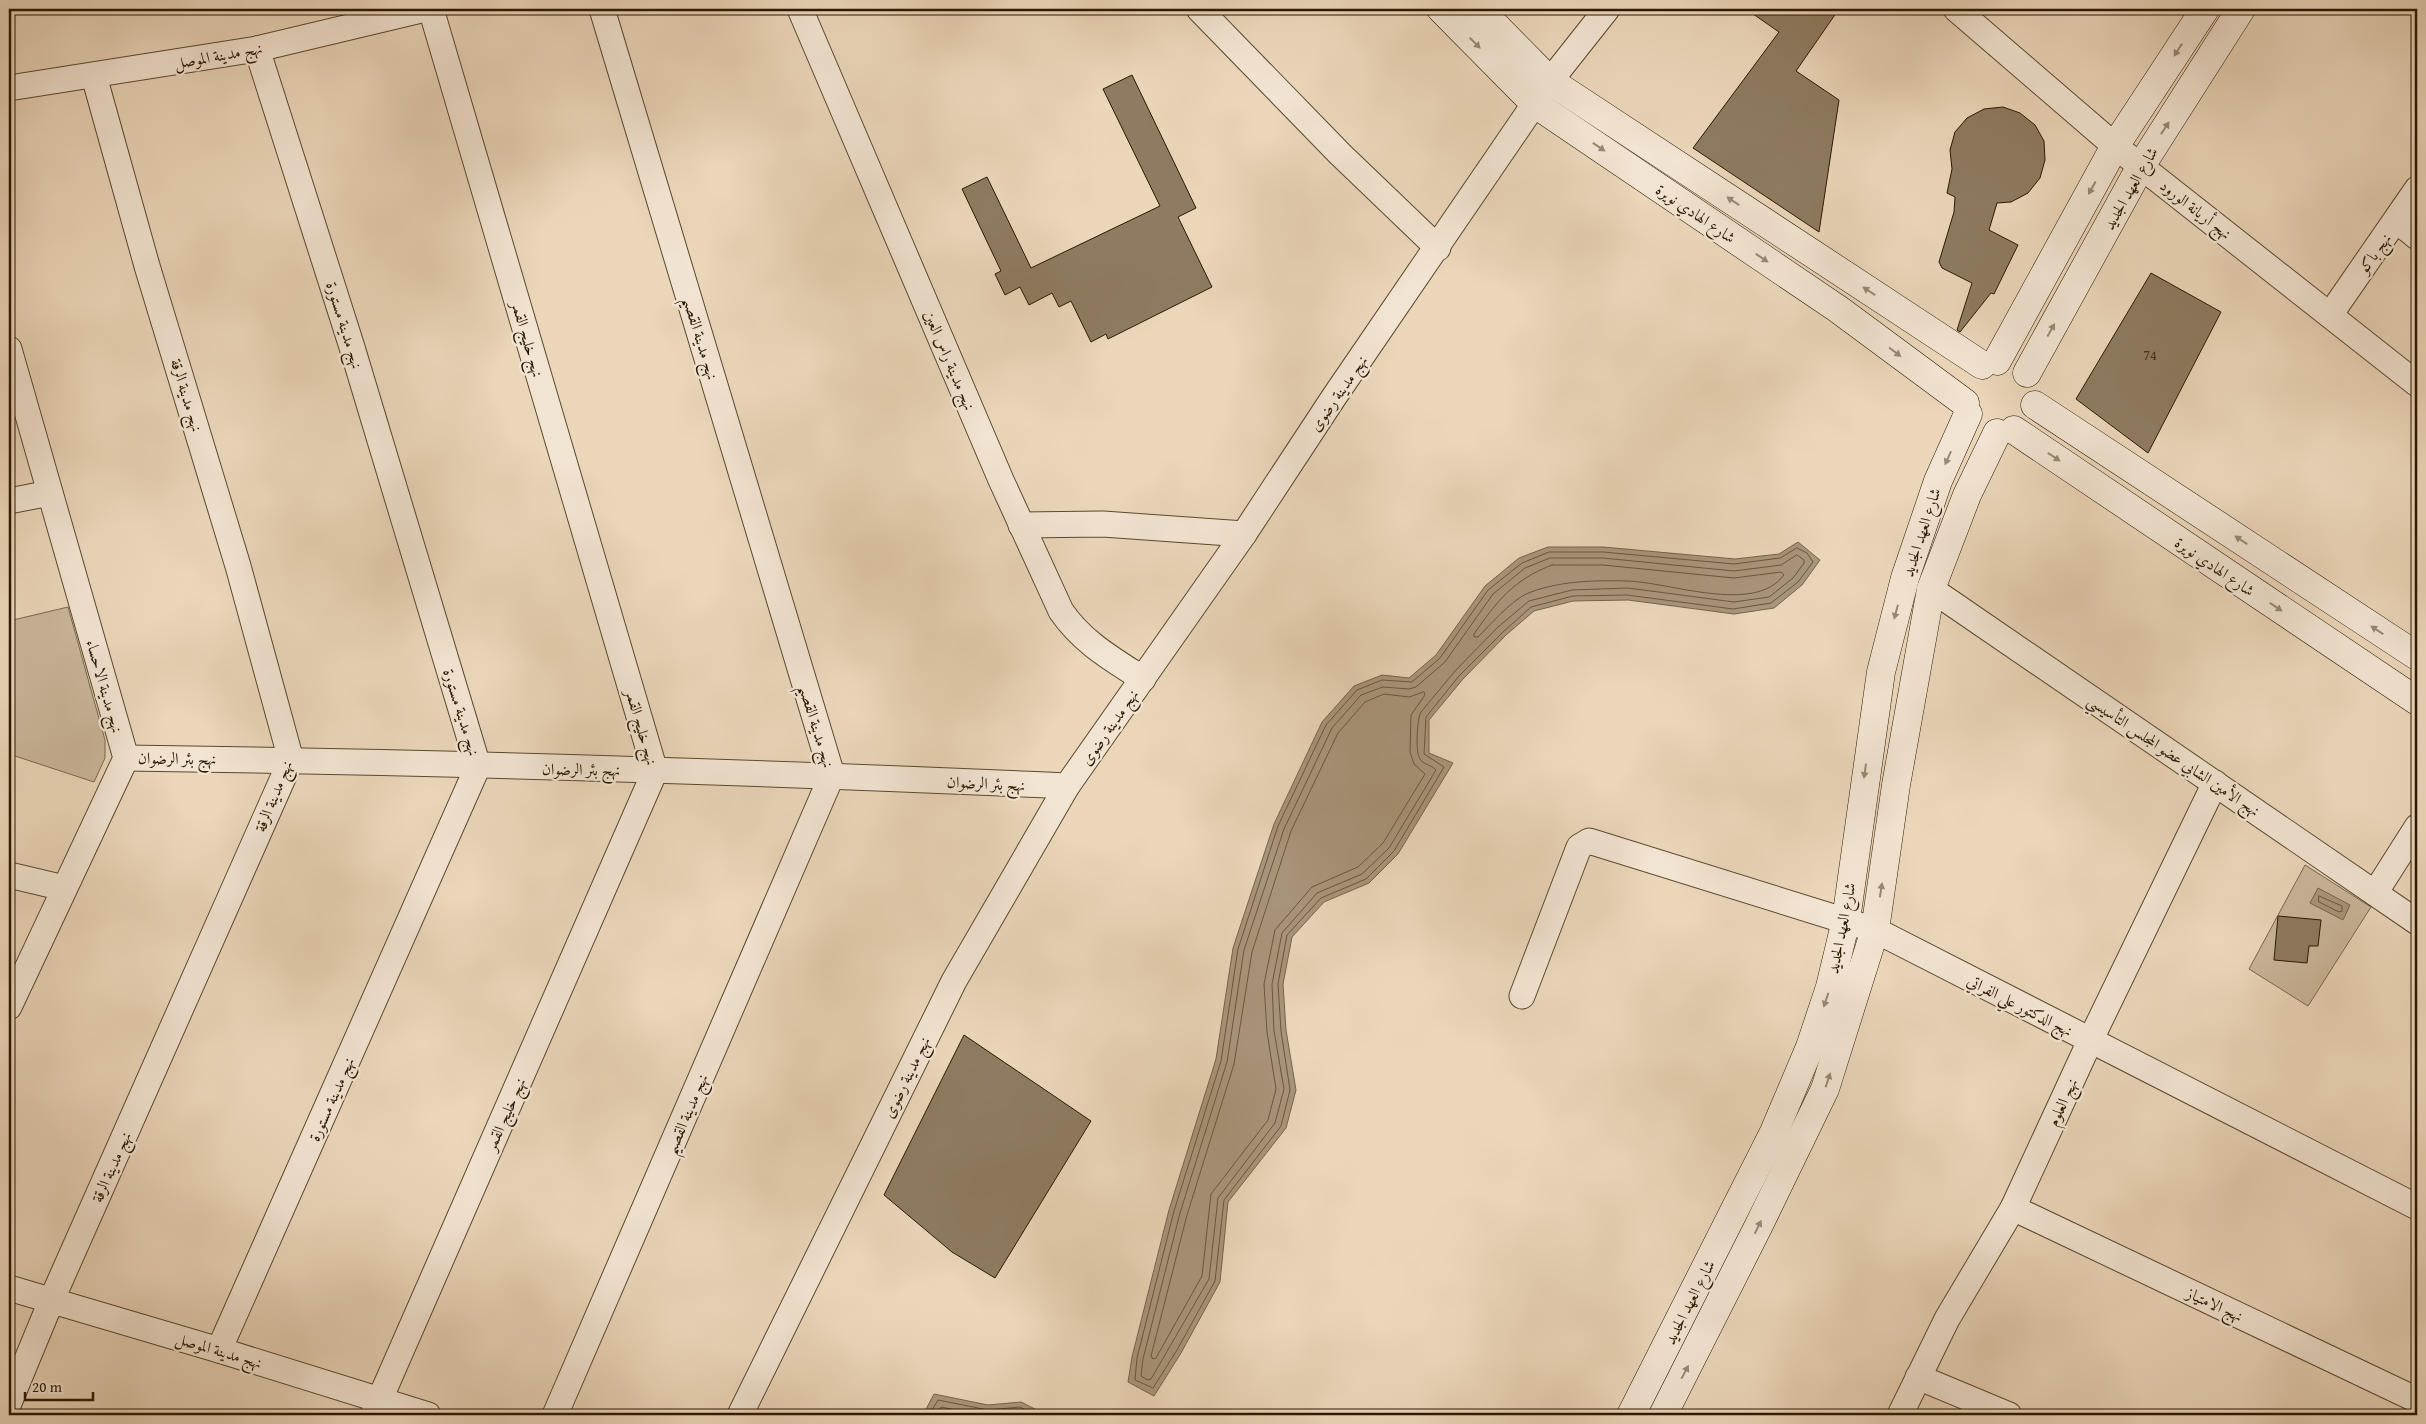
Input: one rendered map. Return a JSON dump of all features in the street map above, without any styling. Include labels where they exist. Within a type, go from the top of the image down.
[{"type":"main road","name":"شارع الهادي نويرة","points":[[1441,9],[1535,104],[1838,309],[1966,408]]},
{"type":"main road","name":"شارع الهادي نويرة","points":[[1479,9],[1550,81],[1990,363]]},
{"type":"main road","name":"شارع العهد الجديد","points":[[1990,363],[2115,146],[2205,9]]},
{"type":"main road","name":"شارع العهد الجديد","points":[[2027,373],[2141,166],[2241,9]]},
{"type":"main road","points":[[2008,361],[2019,366],[2027,373],[2035,388],[2036,405],[2028,420],[2005,431],[1980,427],[1966,408],[1966,386],[1975,371],[1990,363],[2008,361]]},
{"type":"main road","points":[[2036,405],[2417,656]]},
{"type":"main road","name":"شارع العهد الجديد","points":[[1631,1415],[1792,1092],[1830,987],[1846,920],[1880,672],[1905,578],[1938,481],[1966,408]]},
{"type":"main road","name":"شارع الهادي نويرة","points":[[2005,431],[2417,702]]},
{"type":"main road","name":"شارع العهد الجديد","points":[[1663,1415],[1825,1089],[1874,930],[1906,728],[1931,589],[1967,495],[2005,431]]},
{"type":"street","name":"نهج مدينة الموصل","points":[[9,88],[257,49],[340,19],[425,9]]},
{"type":"street","name":"نهج خليج القمر","points":[[376,1408],[656,771],[431,9]]},
{"type":"street","name":"نهج مدينة القصيم","points":[[555,1415],[832,775],[602,9]]},
{"type":"street","name":"نهج مدينة راس العين","points":[[800,9],[1021,525],[1061,611],[1072,627],[1087,642],[1143,679]]},
{"type":"street","points":[[1199,9],[1340,154],[1438,248]]},
{"type":"street","points":[[1550,81],[1607,9]]},
{"type":"street","name":"نهج أريانة الورود","points":[[1956,9],[2115,146],[2417,384]]},
{"type":"street","name":"نهج مدينة مستورة","points":[[220,1350],[478,766],[351,344],[257,49]]},
{"type":"street","name":"نهج مدينة الرقة","points":[[9,1403],[52,1299],[291,760],[238,566],[146,266],[94,76]]},
{"type":"street","name":"نهج مدينة رضوى","points":[[740,1415],[954,981],[1067,786],[1244,534],[1334,397],[1438,248],[1550,81]]},
{"type":"street","name":"نهج باكو","points":[[2330,315],[2397,221],[2417,189]]},
{"type":"street","points":[[2397,221],[2417,237]]},
{"type":"street","name":"نهج مدينة الاحساء","points":[[9,349],[126,758]]},
{"type":"street","points":[[9,501],[50,493]]},
{"type":"street","points":[[1021,525],[1103,524],[1244,534]]},
{"type":"street","name":"نهج الأمين الشابي عضو المجلس التأسيسي","points":[[1931,589],[2417,922]]},
{"type":"street","name":"نهج بئر الرضوان","points":[[126,758],[291,760],[832,775],[1067,786]]},
{"type":"street","points":[[9,1007],[126,758]]},
{"type":"street","name":"نهج العلوم","points":[[1900,1415],[1947,1319],[2013,1208],[2090,1041],[2215,783]]},
{"type":"street","points":[[2375,893],[2417,827]]},
{"type":"street","name":"نهج الدكتور علي الفراتي","points":[[1522,996],[1579,847],[1589,841],[1874,930],[2417,1207]]},
{"type":"street","points":[[9,875],[64,888]]},
{"type":"street","name":"نهج الامتياز","points":[[2013,1208],[2417,1400]]},
{"type":"street","name":"نهج مدينة الموصل","points":[[9,1288],[52,1299],[220,1350],[376,1408],[428,1415]]},
{"type":"street","points":[[1918,1377],[2009,1415]]},
{"type":"shaded area","points":[[68,607],[105,740],[105,758],[94,782],[9,754],[9,621]]},
{"type":"shaded area","points":[[2305,865],[2371,907],[2308,1006],[2249,969]]},
{"type":"water","points":[[1798,542],[1820,560],[1802,585],[1774,608],[1734,614],[1628,600],[1573,601],[1534,611],[1506,635],[1463,679],[1429,720],[1429,753],[1453,763],[1398,854],[1369,883],[1324,902],[1292,937],[1283,984],[1286,1030],[1296,1090],[1286,1128],[1228,1202],[1220,1282],[1181,1353],[1154,1396],[1128,1382],[1132,1357],[1169,1210],[1216,1059],[1233,948],[1274,824],[1322,722],[1354,686],[1382,675],[1409,678],[1436,655],[1485,586],[1519,558],[1548,547],[1603,547],[1735,559],[1779,554]]},
{"type":"water","points":[[2318,888],[2350,905],[2343,920],[2310,903]]},
{"type":"water","points":[[934,1394],[988,1405],[1021,1402],[1047,1415],[923,1415]]},
{"type":"building","points":[[1746,9],[1839,9],[1796,71],[1839,100],[1819,232],[1693,148],[1779,32]]},
{"type":"building","points":[[1132,75],[1196,208],[1178,217],[1212,287],[1108,339],[1106,334],[1091,342],[1071,301],[1059,307],[1052,293],[1029,305],[1020,287],[1005,295],[995,274],[1001,271],[962,189],[987,177],[1031,268],[1160,206],[1103,89]]},
{"type":"building","points":[[2003,107],[2020,113],[2035,125],[2044,141],[2045,160],[2040,178],[2028,193],[2011,202],[1997,203],[1989,230],[2018,245],[1994,294],[1991,293],[1960,332],[1957,330],[1972,283],[1942,268],[1939,262],[1954,212],[1955,197],[1947,193],[1952,169],[1950,150],[1955,132],[1967,118],[1984,109]]},
{"type":"building","points":[[2151,273],[2221,312],[2148,453],[2076,399]]},
{"type":"building","points":[[2278,916],[2321,920],[2318,946],[2309,946],[2307,963],[2274,960]]},
{"type":"building","points":[[964,1035],[1091,1121],[995,1278],[952,1252],[884,1195]]}]
